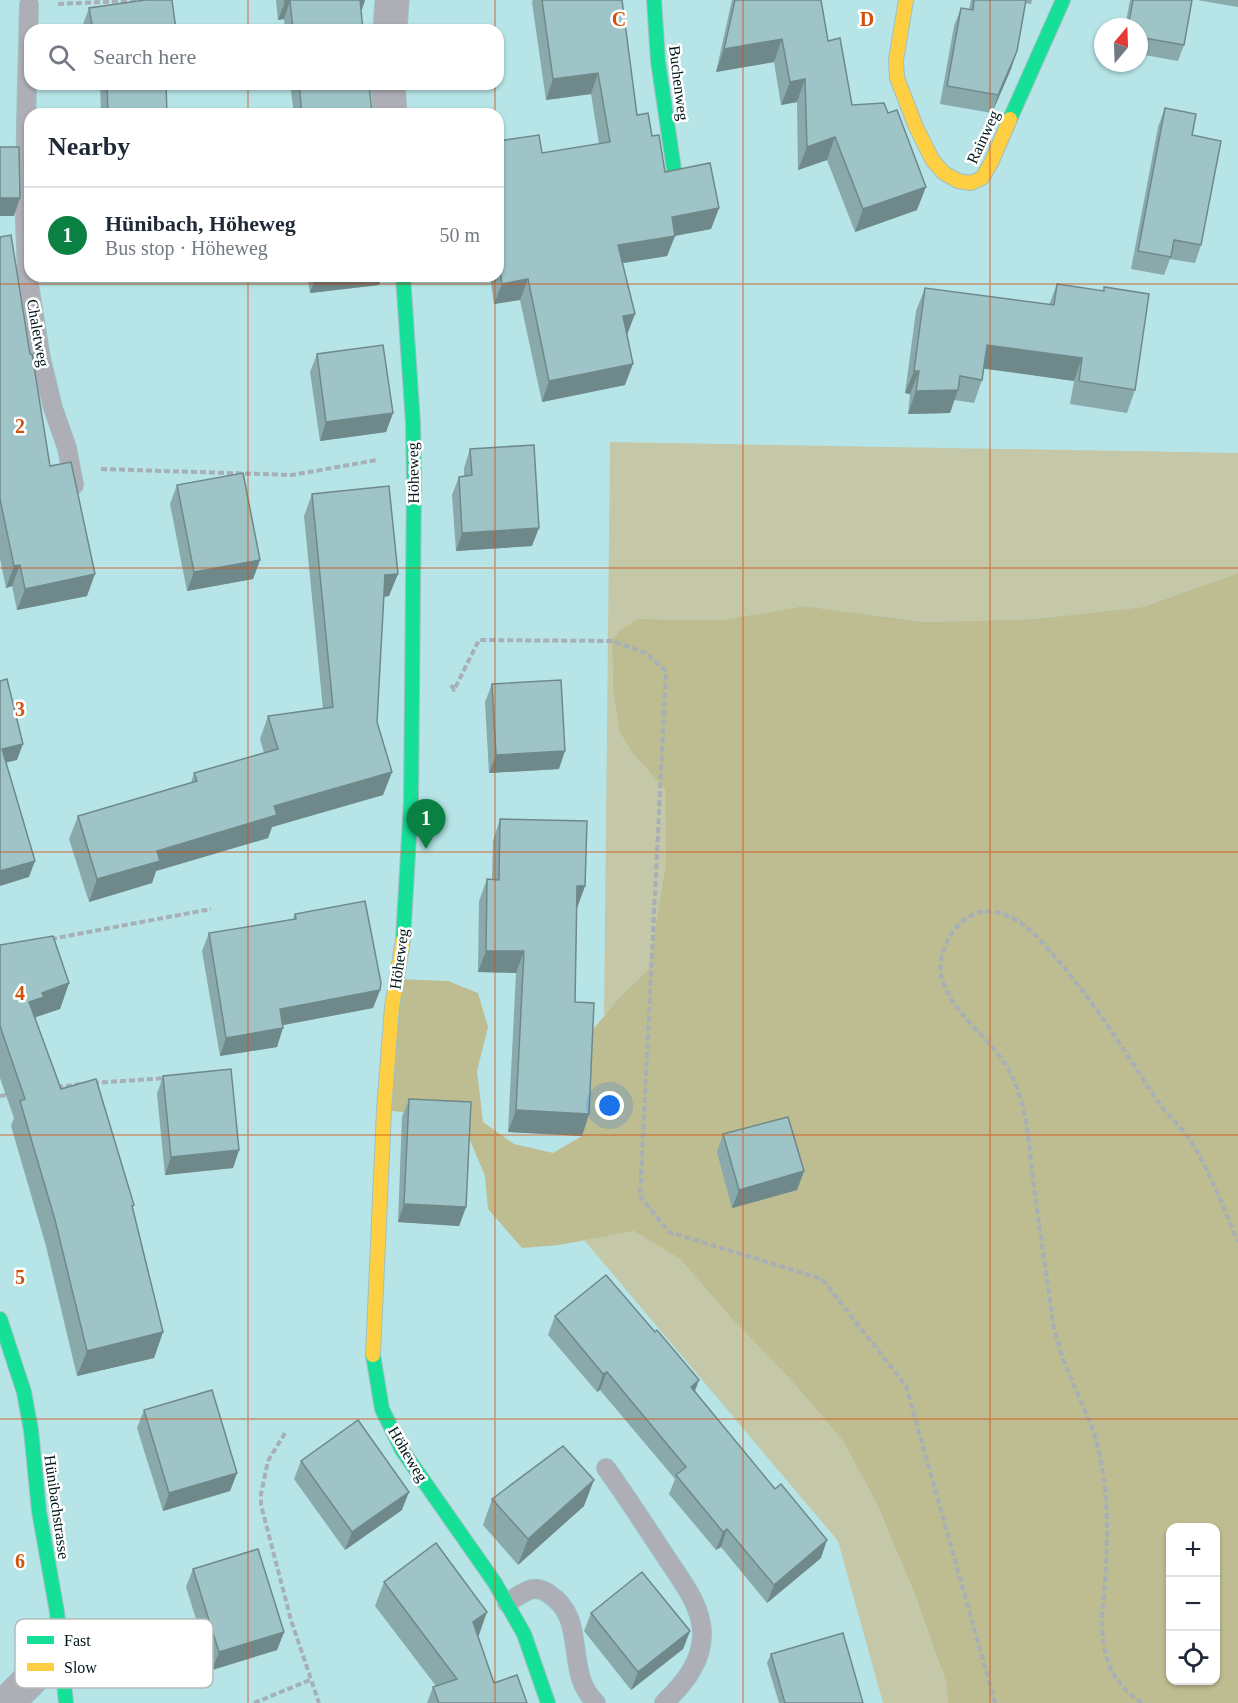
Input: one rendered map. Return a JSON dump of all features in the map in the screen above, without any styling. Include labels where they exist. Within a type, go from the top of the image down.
[{"type":"street","points":[[390,24],[392,0]]},
{"type":"street","name":"Buchenweg","points":[[654,0],[658,61],[674,170]]},
{"type":"street","name":"Rainweg","points":[[906,0],[896,60],[897,78],[916,127],[933,160],[944,173],[958,181],[971,183],[982,178],[991,163],[1063,0]]},
{"type":"street","points":[[388,90],[390,108]]},
{"type":"street","name":"Höheweg","points":[[403,282],[413,454],[411,802],[402,951],[392,1007],[384,1110],[373,1355],[382,1409],[402,1450],[507,1603],[524,1634],[548,1703]]},
{"type":"street","name":"Hünibachstrasse","points":[[0,1319],[24,1392],[32,1430],[39,1511],[58,1619]]},
{"type":"street","points":[[6,1703],[21,1688]]},
{"type":"street","name":"Hünibachstrasse","points":[[65,1688],[66,1703]]},
{"type":"lane","name":"Chaletweg","points":[[27,24],[29,5]]},
{"type":"lane","name":"Chaletweg","points":[[24,67],[17,154],[24,214]]},
{"type":"lane","name":"Chaletweg","points":[[29,282],[41,359],[53,408],[67,448],[76,497]]},
{"type":"lane","points":[[606,1468],[689,1594],[699,1615],[702,1631],[697,1659],[690,1673],[664,1703]]},
{"type":"lane","points":[[507,1603],[528,1590],[536,1588],[558,1600],[567,1614],[574,1634],[583,1683],[596,1703]]},
{"type":"path","points":[[29,5],[147,0]]},
{"type":"path","points":[[70,468],[292,475],[413,454]]},
{"type":"path","points":[[449,681],[454,690],[479,640],[612,641],[646,653],[666,671],[640,1196],[669,1232],[822,1279],[906,1386],[994,1703]]},
{"type":"path","points":[[40,941],[211,909]]},
{"type":"path","points":[[1143,1703],[1128,1694],[1111,1671],[1102,1644],[1101,1621],[1107,1523],[1103,1474],[1095,1439],[1057,1342],[1037,1211],[1028,1129],[1020,1096],[1004,1063],[955,1006],[943,987],[941,965],[944,947],[953,931],[963,921],[975,914],[990,911],[1025,926],[1075,980],[1162,1107],[1190,1140],[1208,1173],[1238,1242]]},
{"type":"path","points":[[51,1087],[177,1078]]},
{"type":"path","points":[[0,1096],[20,1091]]},
{"type":"path","points":[[285,1433],[268,1461],[261,1505],[291,1620],[319,1703]]},
{"type":"path","points":[[254,1703],[310,1680]]},
{"type":"green space","points":[[610,442],[1238,453],[1238,573],[1143,607],[1034,619],[925,622],[804,606],[721,620],[638,619],[612,641],[613,688],[619,731],[633,754],[665,789],[666,862],[648,970],[604,1016]]},
{"type":"green space","points":[[634,1231],[680,1259],[731,1318],[790,1379],[843,1441],[877,1504],[915,1595],[946,1682],[948,1703],[883,1703],[838,1541],[584,1240]]},
{"type":"shaded area","points":[[1238,573],[1238,1703],[948,1703],[946,1682],[915,1595],[877,1504],[843,1441],[790,1379],[731,1318],[680,1259],[634,1231],[559,1245],[522,1248],[488,1209],[485,1176],[469,1138],[434,1116],[384,1110],[398,979],[448,981],[478,993],[488,1027],[477,1071],[483,1122],[514,1144],[553,1153],[582,1136],[591,1079],[590,1033],[620,997],[648,970],[666,862],[665,789],[633,754],[619,731],[613,688],[612,641],[619,631],[638,619],[721,620],[804,606],[925,622],[1034,619],[1143,607]]},
{"type":"building","points":[[145,0],[172,0],[175,24],[92,24],[89,8]]},
{"type":"building","points":[[285,0],[360,0],[362,24],[292,24],[290,1],[285,2]]},
{"type":"building","points":[[542,0],[622,0],[637,115],[648,113],[652,136],[659,135],[665,172],[710,163],[719,208],[672,217],[675,236],[618,245],[635,314],[623,316],[633,364],[549,381],[528,279],[502,284],[504,282],[504,140],[539,135],[542,153],[610,142],[598,73],[553,79]]},
{"type":"building","points":[[735,0],[821,0],[828,41],[840,38],[852,105],[884,103],[888,113],[897,110],[926,187],[863,209],[835,137],[807,147],[805,79],[790,82],[782,39],[724,49]]},
{"type":"building","points":[[974,0],[1026,0],[1017,51],[998,95],[947,86],[961,8],[973,10]]},
{"type":"building","points":[[1133,0],[1192,0],[1184,45],[1148,39],[1148,18],[1130,18]]},
{"type":"building","points":[[107,90],[166,90],[167,108],[108,108]]},
{"type":"building","points":[[300,90],[370,90],[371,108],[301,108]]},
{"type":"building","points":[[1165,108],[1196,114],[1192,135],[1221,141],[1201,245],[1174,240],[1171,257],[1138,251]]},
{"type":"building","points":[[0,147],[19,147],[20,198],[0,198]]},
{"type":"building","points":[[11,235],[50,466],[71,462],[95,574],[25,589],[20,565],[14,566],[0,499],[0,237]]},
{"type":"building","points":[[1057,284],[1104,291],[1104,287],[1149,294],[1135,390],[1079,381],[1082,358],[987,345],[982,380],[960,376],[958,390],[916,391],[919,371],[914,371],[925,288],[1054,305]]},
{"type":"building","points":[[383,345],[393,413],[326,422],[317,354]]},
{"type":"building","points":[[534,445],[539,528],[462,533],[459,477],[472,475],[470,449]]},
{"type":"building","points":[[243,473],[260,560],[194,572],[177,485]]},
{"type":"building","points":[[389,486],[398,574],[385,575],[377,722],[392,772],[274,806],[277,815],[157,851],[160,861],[97,879],[78,816],[197,781],[194,773],[278,749],[268,716],[333,707],[312,494]]},
{"type":"building","points":[[7,679],[23,744],[2,749],[35,861],[0,871],[0,681]]},
{"type":"building","points":[[561,680],[565,751],[496,755],[492,684]]},
{"type":"building","points":[[500,819],[587,821],[585,886],[577,886],[575,1002],[594,1003],[589,1114],[516,1110],[524,951],[486,951],[487,879],[499,880]]},
{"type":"building","points":[[365,901],[381,983],[380,990],[280,1009],[283,1028],[226,1038],[209,933],[296,919],[295,914]]},
{"type":"building","points":[[53,936],[69,983],[42,993],[44,997],[29,1002],[61,1089],[96,1079],[134,1205],[132,1206],[163,1332],[87,1351],[55,1220],[20,1101],[25,1099],[0,1026],[0,945]]},
{"type":"building","points":[[231,1069],[239,1150],[171,1157],[163,1076]]},
{"type":"building","points":[[409,1099],[471,1102],[466,1207],[404,1204]]},
{"type":"building","points":[[788,1117],[804,1171],[739,1190],[723,1134]]},
{"type":"building","points":[[606,1275],[699,1380],[691,1387],[775,1489],[781,1484],[827,1540],[774,1585],[727,1529],[723,1532],[676,1475],[686,1467],[607,1372],[603,1374],[555,1316]]},
{"type":"building","points":[[212,1390],[237,1473],[169,1493],[144,1410]]},
{"type":"building","points":[[358,1420],[409,1492],[352,1532],[301,1461]]},
{"type":"building","points":[[563,1446],[594,1480],[528,1539],[492,1499]]},
{"type":"building","points":[[436,1543],[487,1612],[473,1622],[494,1683],[517,1675],[527,1703],[439,1703],[433,1687],[457,1679],[384,1582]]},
{"type":"building","points":[[258,1549],[284,1632],[219,1652],[213,1633],[213,1619],[209,1619],[193,1569]]},
{"type":"building","points":[[642,1572],[690,1631],[638,1672],[591,1613]]},
{"type":"building","points":[[843,1633],[863,1703],[785,1703],[771,1654]]},
{"type":"traffic: fast","points":[[654,0],[658,61],[674,170]]},
{"type":"traffic: fast","points":[[1010,119],[1063,0]]},
{"type":"traffic: fast","points":[[403,282],[413,423],[414,479],[411,802],[403,940]]},
{"type":"traffic: fast","points":[[0,1319],[24,1392],[31,1430],[39,1511],[58,1619]]},
{"type":"traffic: fast","points":[[373,1355],[382,1409],[402,1450],[495,1583],[524,1634],[548,1703]]},
{"type":"traffic: fast","points":[[65,1688],[66,1703]]},
{"type":"traffic: slow","points":[[906,0],[896,60],[897,78],[916,127],[933,161],[944,173],[958,181],[971,183],[982,178],[1010,119]]},
{"type":"traffic: slow","points":[[373,1355],[384,1110],[392,1007],[403,940]]},
{"type":"place","name":"Hünibach, Höheweg","points":[[426,849]]}]
